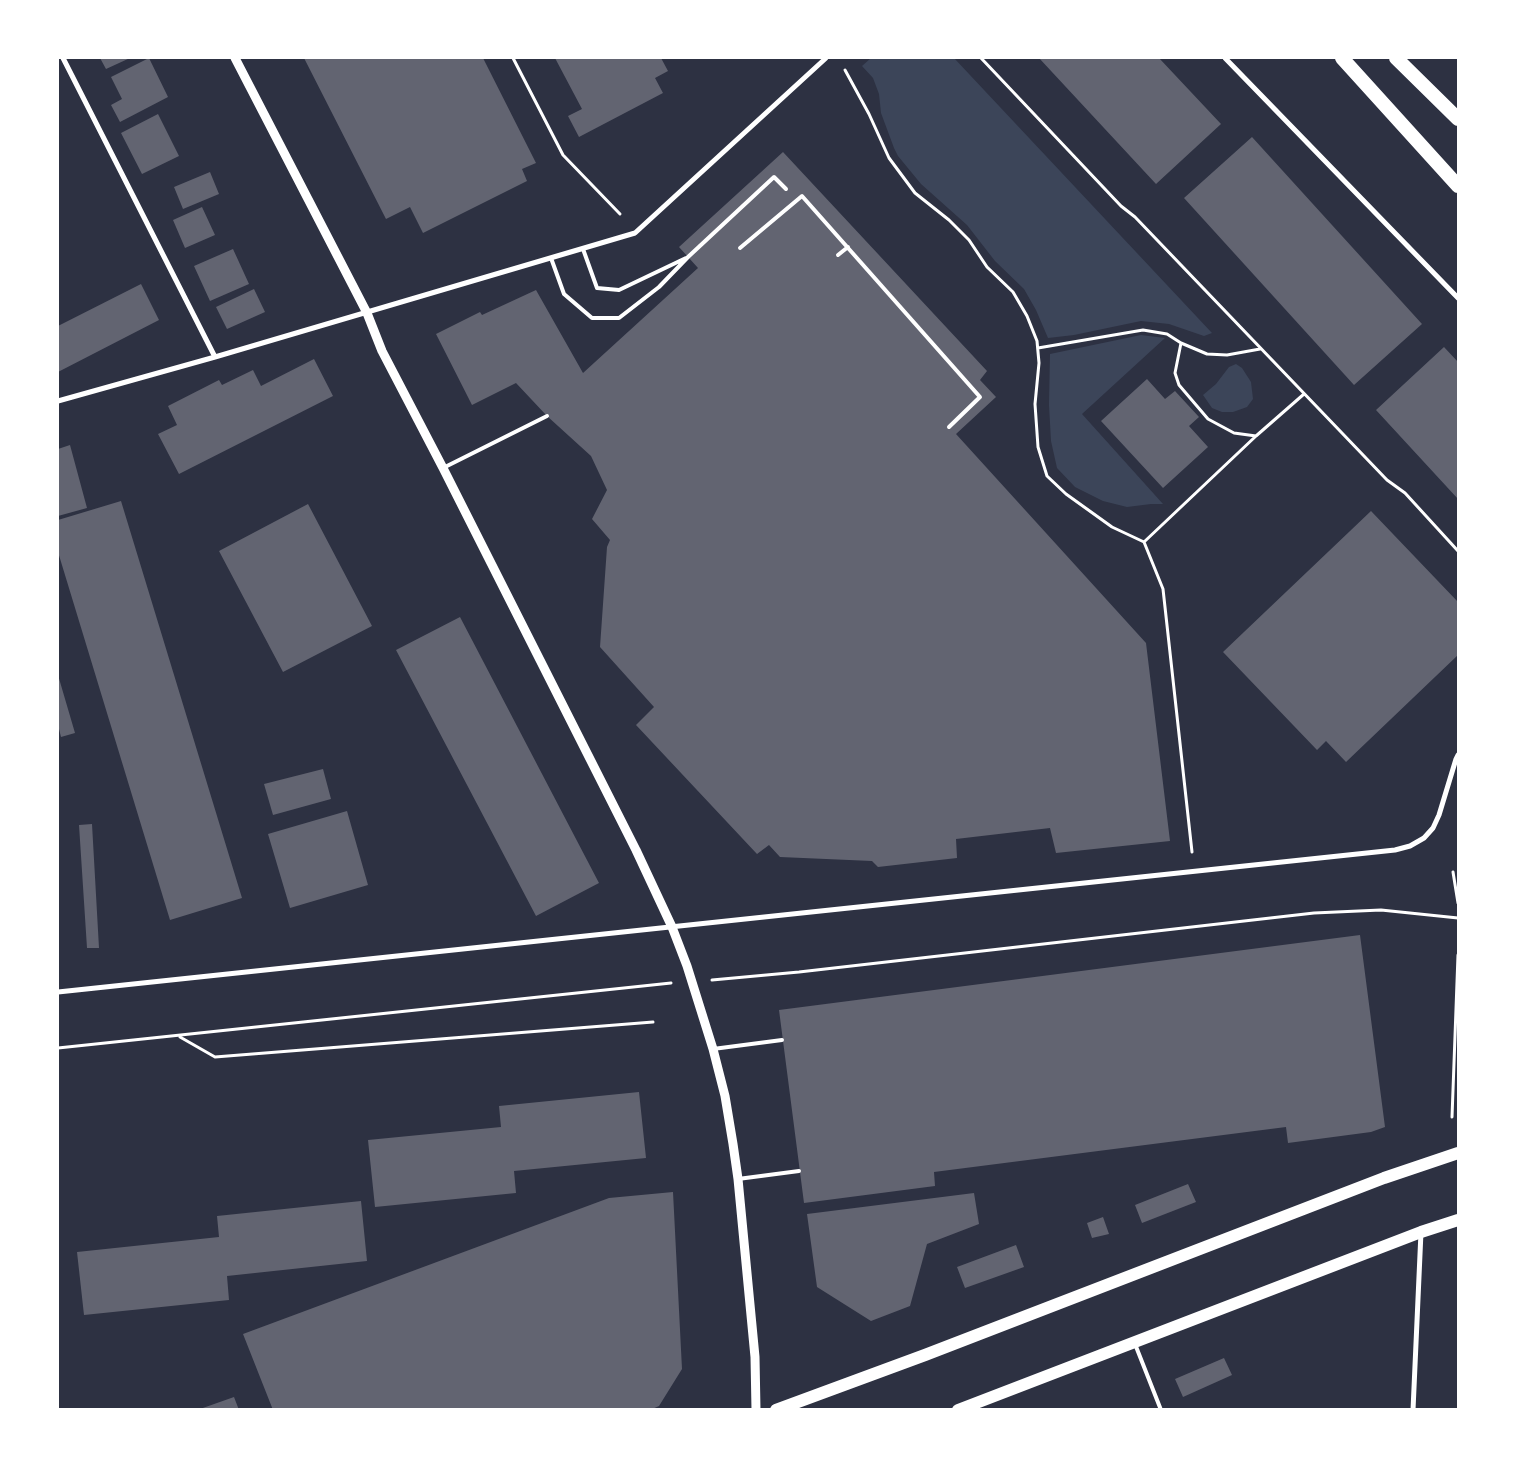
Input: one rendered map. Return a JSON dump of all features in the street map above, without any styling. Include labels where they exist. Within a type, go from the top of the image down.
[{"type":"highway","points":[[1342,58],[1458,186]]},
{"type":"highway","points":[[1396,58],[1458,119]]},
{"type":"main road","points":[[776,1410],[926,1355],[1384,1178],[1458,1153]]},
{"type":"main road","points":[[958,1410],[1421,1232],[1455,1221]]},
{"type":"street","points":[[63,58],[215,357]]},
{"type":"street","points":[[235,58],[367,313],[382,351],[636,850],[672,927],[698,999],[725,1096],[738,1179],[755,1357],[756,1410]]},
{"type":"street","points":[[58,401],[367,313],[635,233],[826,58]]},
{"type":"street","points":[[1225,58],[1458,298]]},
{"type":"street","points":[[58,992],[1394,850],[1410,846],[1424,838],[1433,828],[1458,755]]},
{"type":"street","points":[[1413,1410],[1421,1232]]},
{"type":"lane","points":[[551,258],[564,294],[592,318],[619,318],[659,287],[688,256],[774,177],[786,189]]},
{"type":"lane","points":[[740,248],[802,196],[980,397],[949,426]]},
{"type":"lane","points":[[838,255],[848,247]]},
{"type":"lane","points":[[583,249],[597,288],[618,290],[688,256]]},
{"type":"lane","points":[[443,468],[547,416]]},
{"type":"lane","points":[[713,1049],[782,1040]]},
{"type":"lane","points":[[738,1179],[800,1171]]},
{"type":"lane","points":[[1135,1342],[1161,1410]]},
{"type":"path","points":[[513,58],[563,155],[620,214]]},
{"type":"path","points":[[981,58],[1121,206],[1135,217],[1387,480],[1405,493],[1458,551]]},
{"type":"path","points":[[844,70],[869,114],[889,158],[915,193],[950,220],[968,240],[987,267],[1013,292],[1027,316],[1038,348],[1039,363],[1035,404],[1038,446],[1047,476],[1066,494],[1112,527],[1144,542],[1163,589],[1192,852]]},
{"type":"path","points":[[1038,348],[1143,330],[1167,334],[1181,343],[1207,354],[1227,355],[1261,348]]},
{"type":"path","points":[[1181,343],[1175,373],[1179,385],[1208,418],[1234,433],[1256,436]]},
{"type":"path","points":[[1144,542],[1256,436],[1304,394]]},
{"type":"path","points":[[1453,872],[1458,903]]},
{"type":"path","points":[[712,980],[799,972],[1314,913],[1380,910],[1458,918]]},
{"type":"path","points":[[1452,1117],[1458,955]]},
{"type":"path","points":[[58,1048],[673,983]]},
{"type":"path","points":[[179,1036],[215,1057],[653,1022]]},
{"type":"shaded area","points":[[871,58],[954,58],[1212,333],[1204,336],[1169,324],[1141,321],[1074,335],[1048,338],[1036,310],[1024,289],[995,261],[967,225],[921,184],[898,156],[881,113],[879,94],[873,78],[862,66]]},
{"type":"shaded area","points":[[1141,335],[1165,338],[1082,414],[1163,504],[1127,507],[1103,501],[1075,487],[1057,468],[1051,441],[1049,405],[1050,354]]},
{"type":"shaded area","points":[[1236,364],[1242,368],[1251,382],[1253,399],[1247,407],[1233,412],[1222,412],[1212,408],[1203,395],[1216,384],[1229,367]]},
{"type":"building","points":[[100,58],[130,58],[106,69]]},
{"type":"building","points":[[149,58],[168,97],[120,122],[111,105],[122,99],[111,77]]},
{"type":"building","points":[[304,58],[483,58],[536,163],[522,169],[527,181],[423,233],[410,207],[386,219]]},
{"type":"building","points":[[555,58],[661,58],[668,71],[655,78],[663,93],[579,137],[568,116],[582,109]]},
{"type":"building","points":[[1039,58],[1159,58],[1221,124],[1156,184]]},
{"type":"building","points":[[158,114],[179,156],[142,174],[121,133]]},
{"type":"building","points":[[1252,137],[1422,324],[1354,385],[1184,198]]},
{"type":"building","points":[[783,152],[987,371],[980,380],[996,397],[956,434],[1146,643],[1170,841],[1056,853],[1050,828],[956,839],[957,858],[878,867],[872,861],[780,857],[769,845],[757,854],[636,725],[654,707],[600,647],[607,547],[610,540],[592,519],[607,490],[591,456],[547,416],[516,383],[472,405],[436,334],[480,312],[482,315],[536,290],[583,373],[698,268],[679,247]]},
{"type":"building","points":[[210,172],[219,194],[183,209],[174,187]]},
{"type":"building","points":[[202,207],[215,235],[185,248],[173,220]]},
{"type":"building","points":[[233,249],[249,284],[210,301],[194,266]]},
{"type":"building","points":[[141,284],[159,320],[58,372],[58,326]]},
{"type":"building","points":[[254,289],[265,312],[227,329],[216,307]]},
{"type":"building","points":[[1444,347],[1458,362],[1458,499],[1376,410]]},
{"type":"building","points":[[314,359],[333,396],[179,474],[158,434],[177,425],[168,406],[219,380],[222,385],[253,370],[261,386]]},
{"type":"building","points":[[1147,379],[1165,399],[1175,391],[1199,417],[1189,426],[1208,447],[1163,488],[1101,421]]},
{"type":"building","points":[[70,445],[87,508],[58,516],[58,449]]},
{"type":"building","points":[[121,501],[242,898],[170,920],[58,552],[58,520]]},
{"type":"building","points":[[308,504],[372,626],[283,672],[219,551]]},
{"type":"building","points":[[1371,511],[1458,602],[1458,655],[1346,762],[1326,741],[1317,750],[1223,652]]},
{"type":"building","points":[[460,617],[599,883],[536,916],[396,650]]},
{"type":"building","points":[[58,675],[75,733],[61,737],[58,725]]},
{"type":"building","points":[[323,769],[331,799],[273,815],[264,784]]},
{"type":"building","points":[[347,811],[368,885],[290,908],[268,834]]},
{"type":"building","points":[[92,824],[99,948],[87,948],[79,825]]},
{"type":"building","points":[[1360,935],[1385,1127],[1371,1132],[1288,1143],[1286,1127],[934,1172],[935,1186],[804,1203],[779,1010]]},
{"type":"building","points":[[639,1092],[646,1158],[514,1171],[516,1193],[375,1207],[368,1140],[501,1127],[499,1106]]},
{"type":"building","points":[[1188,1184],[1196,1202],[1142,1223],[1135,1205]]},
{"type":"building","points":[[673,1192],[682,1369],[659,1406],[650,1410],[598,1410],[598,1408],[593,1410],[273,1410],[243,1334],[609,1198]]},
{"type":"building","points":[[974,1193],[979,1224],[927,1244],[910,1306],[871,1321],[817,1287],[807,1214]]},
{"type":"building","points":[[361,1201],[367,1261],[227,1276],[229,1300],[84,1315],[77,1252],[219,1237],[217,1216]]},
{"type":"building","points":[[1103,1217],[1109,1234],[1092,1238],[1087,1223]]},
{"type":"building","points":[[1016,1245],[1024,1267],[965,1288],[957,1267]]},
{"type":"building","points":[[1224,1358],[1232,1375],[1183,1397],[1175,1379]]},
{"type":"building","points":[[234,1397],[239,1410],[200,1410],[200,1409]]}]
